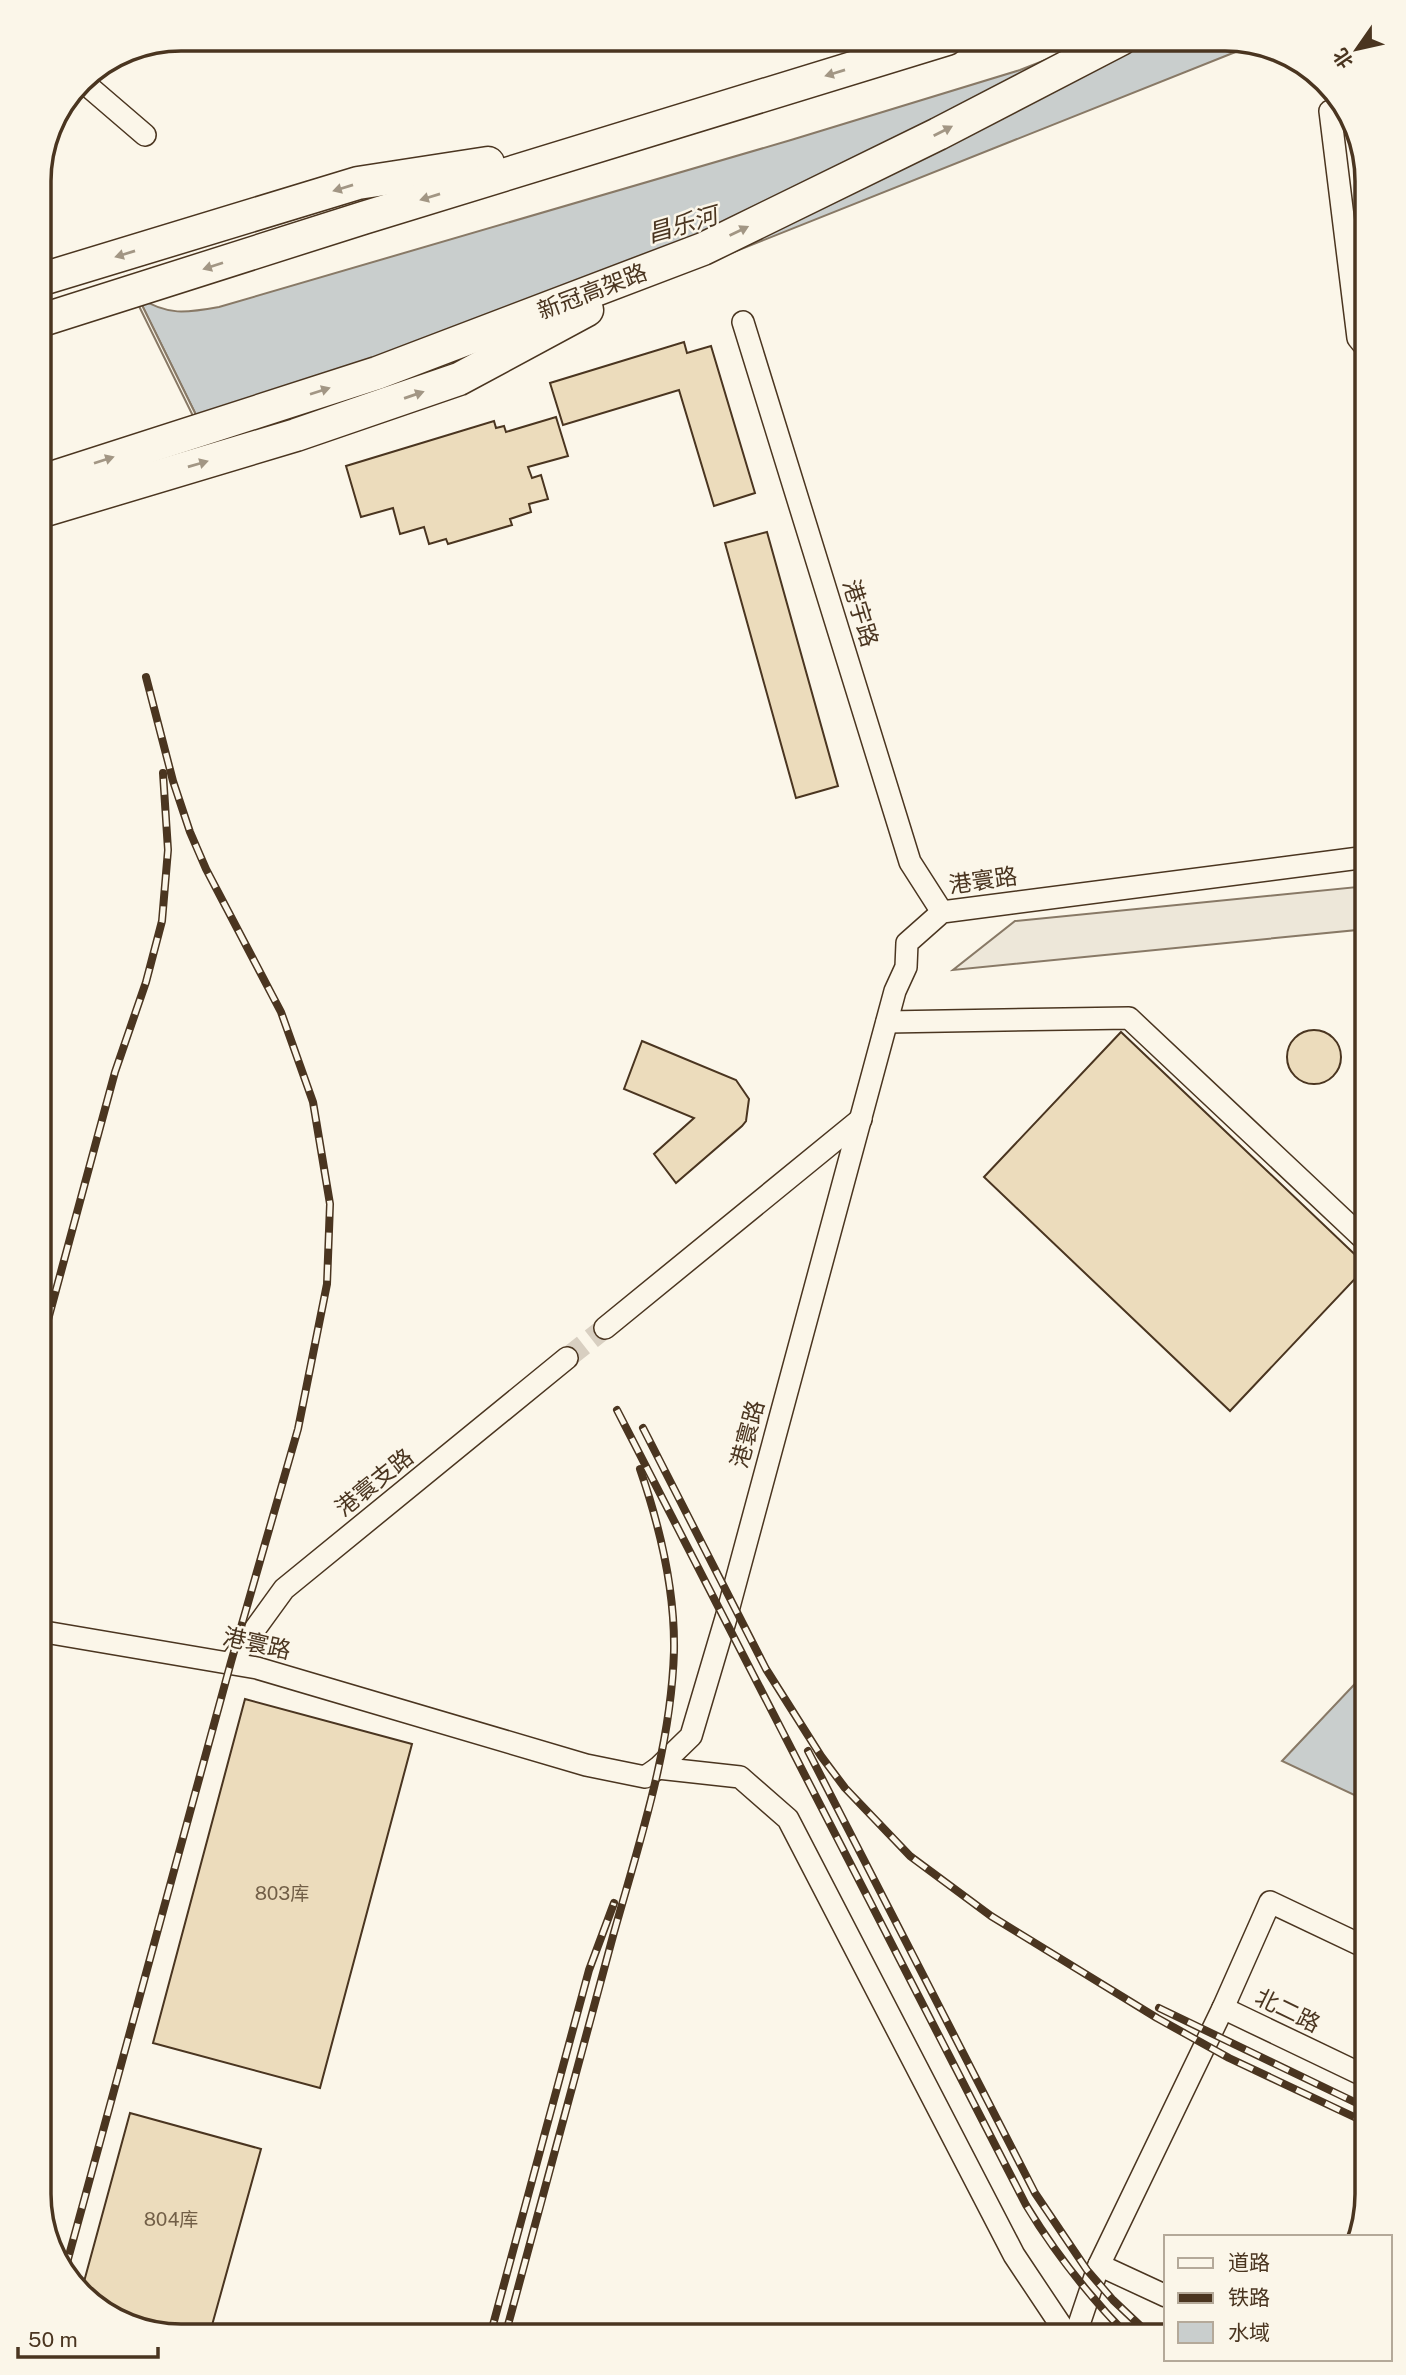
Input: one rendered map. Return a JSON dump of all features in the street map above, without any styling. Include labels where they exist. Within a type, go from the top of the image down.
[{"type":"highway","points":[[51,317],[908,51]]},
{"type":"highway","name":"新冠高架路","points":[[51,478],[377,373],[703,249],[938,134],[1098,51]]},
{"type":"highway","points":[[51,276],[358,184],[603,145]]},
{"type":"highway","points":[[51,508],[296,435],[459,379],[703,249]]},
{"type":"lane","points":[[91,87],[145,135]]},
{"type":"lane","points":[[1334,110],[1330,111],[1355,314]]},
{"type":"lane","name":"港宇路","points":[[743,322],[910,862],[942,912]]},
{"type":"lane","name":"港寰路","points":[[51,1633],[232,1662],[586,1765],[645,1777],[691,1736],[726,1618],[895,991],[906,967],[907,943],[942,912],[1355,859]]},
{"type":"lane","points":[[887,1023],[1129,1018],[1355,1231]]},
{"type":"lane","points":[[605,1328],[860,1119]]},
{"type":"lane","name":"港寰支路","points":[[232,1662],[284,1589],[567,1358]]},
{"type":"lane","points":[[658,1768],[740,1776],[788,1819],[1014,2255],[1061,2324]]},
{"type":"lane","points":[[1079,2324],[1099,2264],[1223,2008],[1270,1902],[1355,1942]]},
{"type":"lane","name":"北二路","points":[[1223,2008],[1355,2071]]},
{"type":"lane","points":[[1099,2264],[1164,2296]]},
{"type":"shaded area","points":[[1355,887],[1355,930],[953,970],[1015,921]]},
{"type":"water","name":"昌乐河","points":[[1068,51],[1237,51],[646,287],[197,417],[138,297],[168,310],[197,311],[219,307],[791,140],[1020,70]]},
{"type":"water","points":[[1355,1684],[1355,1795],[1282,1761]]},
{"type":"pier","points":[[138,297],[197,417],[194,418],[135,298]]},
{"type":"building","points":[[684,342],[687,353],[711,346],[755,493],[714,506],[679,390],[563,425],[550,383]]},
{"type":"building","points":[[556,417],[568,456],[528,467],[532,478],[541,475],[548,499],[529,504],[531,512],[510,519],[512,525],[448,544],[446,539],[429,544],[424,527],[400,534],[393,508],[361,517],[346,466],[494,421],[496,428],[504,426],[506,432]]},
{"type":"building","points":[[767,532],[838,786],[796,798],[725,543]]},
{"type":"building","points":[[1314,1030],[1333,1038],[1341,1057],[1333,1076],[1314,1084],[1295,1076],[1287,1057],[1295,1038]]},
{"type":"building","points":[[1121,1032],[1355,1255],[1355,1279],[1230,1411],[984,1177]]},
{"type":"building","points":[[642,1041],[736,1080],[749,1099],[746,1121],[742,1126],[676,1183],[654,1154],[694,1118],[624,1089]]},
{"type":"building","points":[[245,1699],[412,1744],[320,2088],[153,2043]]},
{"type":"building","points":[[130,2113],[261,2149],[212,2324],[173,2324],[139,2317],[109,2302],[84,2281]]},
{"type":"tunnel","points":[[567,1358],[605,1328]]},
{"type":"railway","points":[[68,2258],[231,1662],[298,1429],[327,1284],[330,1204],[313,1102],[281,1012],[206,869],[190,832],[173,781],[146,677]]},
{"type":"railway","points":[[51,1309],[115,1072],[146,982],[162,921],[168,850],[163,773]]},
{"type":"railway","points":[[617,1410],[1026,2205],[1073,2274],[1117,2324]]},
{"type":"railway","points":[[643,1428],[766,1669],[821,1756],[845,1788],[910,1856],[991,1916],[1157,2018],[1229,2058],[1355,2117]]},
{"type":"railway","points":[[508,2324],[643,1831],[667,1724],[674,1651],[672,1605],[660,1536],[640,1469]]},
{"type":"railway","points":[[808,1751],[1035,2193],[1087,2270],[1138,2324]]},
{"type":"railway","points":[[493,2324],[589,1970],[614,1903]]},
{"type":"railway","points":[[1159,2008],[1355,2102]]}]
